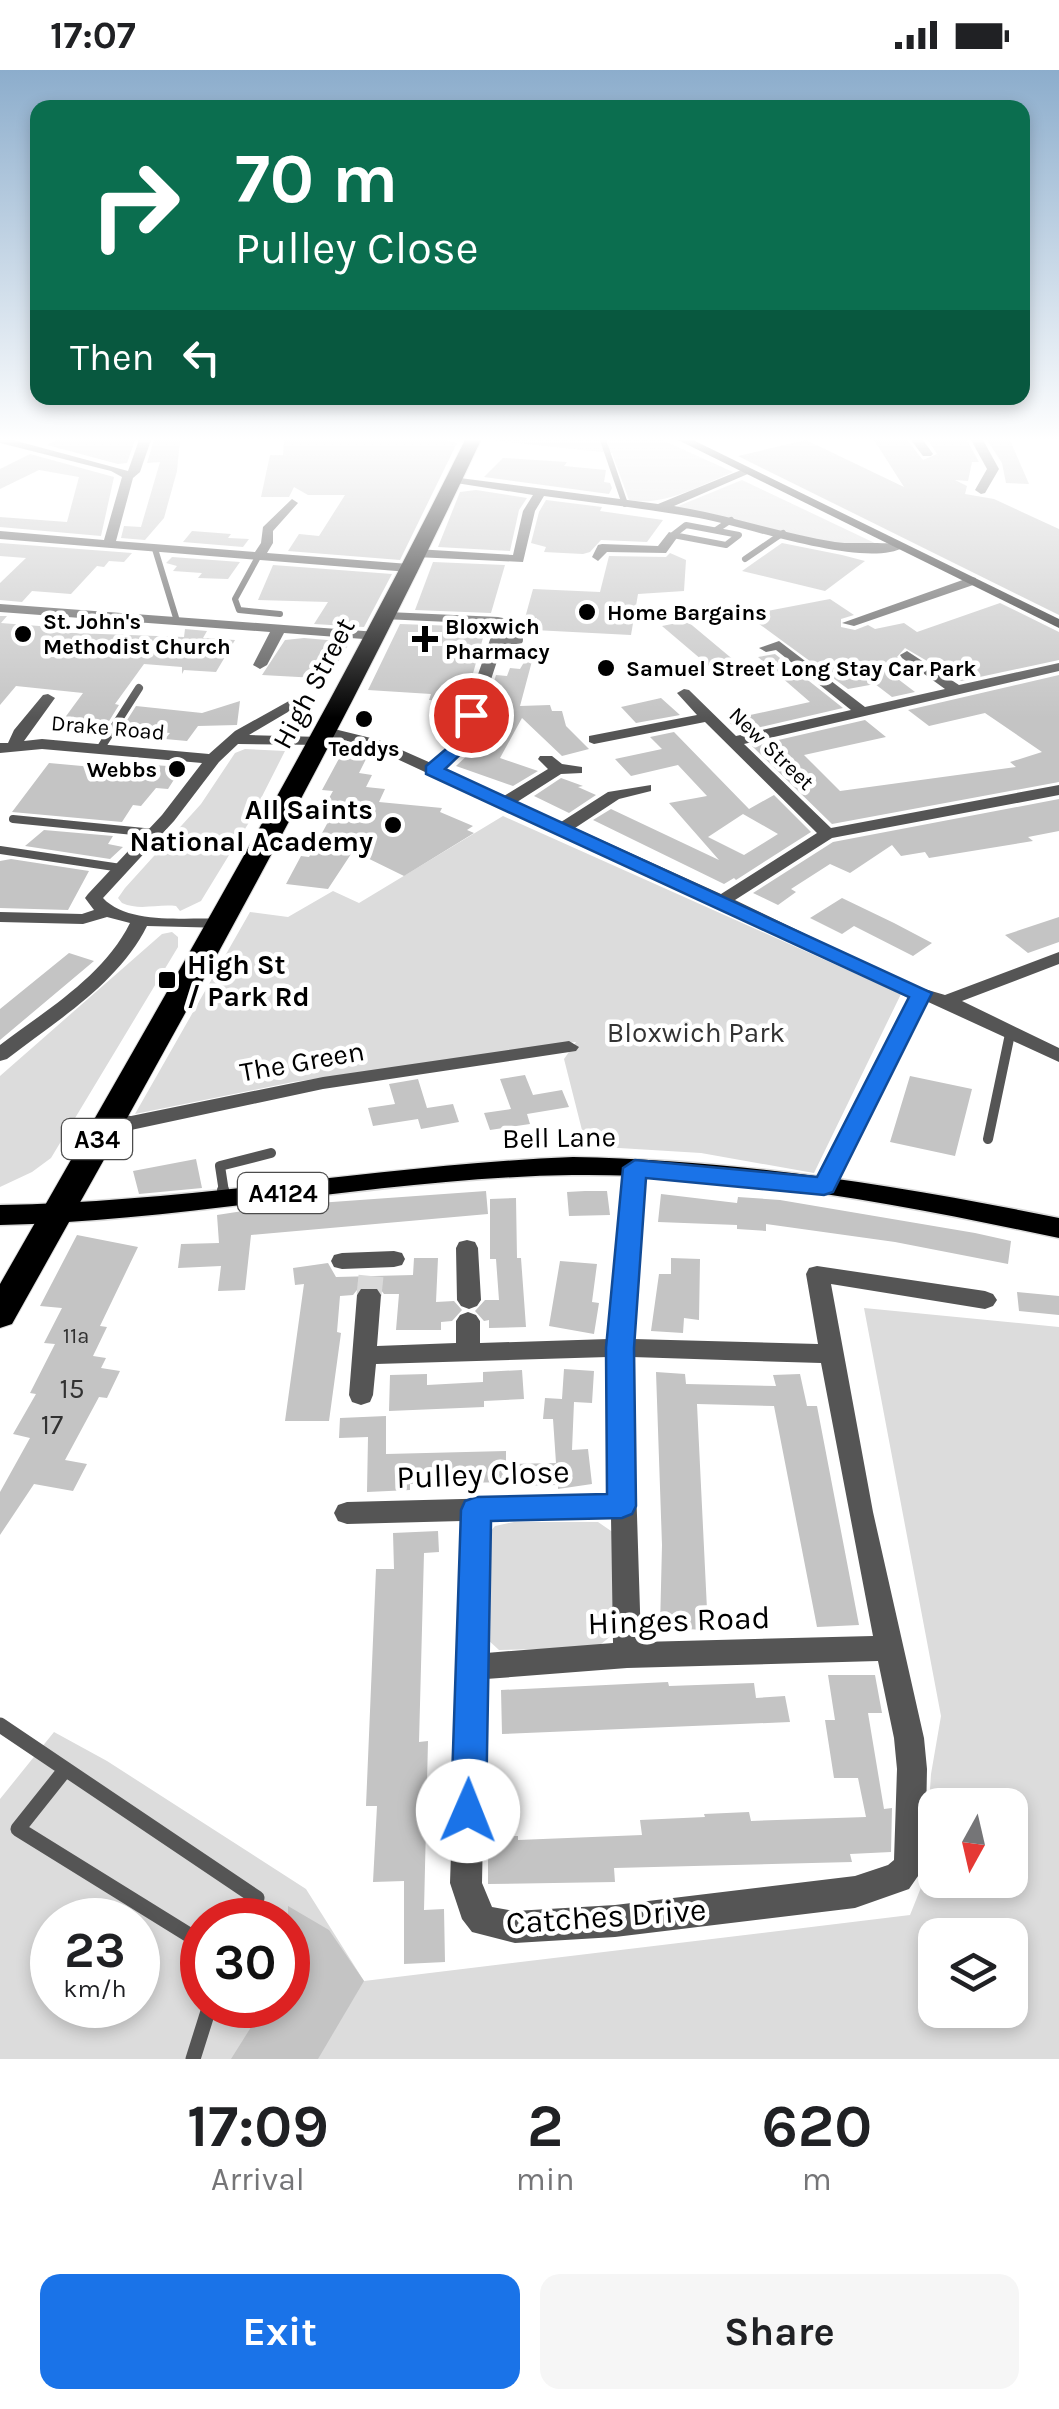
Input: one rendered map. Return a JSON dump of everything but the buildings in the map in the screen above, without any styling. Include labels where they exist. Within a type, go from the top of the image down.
[{"type":"highway","name":"High Street","points":[[58,1216],[107,1121],[323,738],[388,616],[407,563],[425,533]]},
{"type":"highway","name":"A34","points":[[0,1315],[58,1216]]},
{"type":"main road","points":[[870,533],[1059,624]]},
{"type":"main road","name":"Bell Lane","points":[[58,1216],[148,1211],[506,1168],[635,1168],[824,1186],[976,1210],[1059,1228]]},
{"type":"main road","name":"A4124","points":[[0,1215],[58,1216]]},
{"type":"street","points":[[110,545],[113,533]]},
{"type":"street","points":[[258,557],[266,544],[267,533]]},
{"type":"street","points":[[0,535],[258,557],[407,563],[518,559],[523,533]]},
{"type":"street","points":[[783,533],[840,548],[898,547]]},
{"type":"street","points":[[598,557],[602,548],[662,550],[673,535]]},
{"type":"street","points":[[518,554],[534,554]]},
{"type":"street","points":[[860,622],[971,580]]},
{"type":"street","points":[[0,608],[177,622],[280,621],[377,636]]},
{"type":"street","points":[[388,616],[498,621],[500,628],[460,746],[433,770]]},
{"type":"street","points":[[260,665],[280,621]]},
{"type":"street","points":[[766,648],[779,645],[860,711]]},
{"type":"street","points":[[908,655],[956,690]]},
{"type":"street","points":[[734,741],[1059,668]]},
{"type":"street","name":"New Street","points":[[684,693],[828,834]]},
{"type":"street","points":[[8,746],[48,698]]},
{"type":"street","points":[[219,924],[142,919],[106,912],[97,905],[95,894],[154,833],[213,759],[234,739],[296,704]]},
{"type":"street","points":[[594,739],[708,717]]},
{"type":"street","points":[[234,739],[323,738],[374,744],[722,901],[904,989],[946,1001],[1059,1056]]},
{"type":"street","name":"Drake Road","points":[[8,746],[213,759]]},
{"type":"street","points":[[503,804],[552,764],[576,770]]},
{"type":"street","points":[[560,830],[614,795],[645,788]]},
{"type":"street","points":[[722,901],[828,834],[1059,790]]},
{"type":"street","points":[[0,918],[83,919],[106,912]]},
{"type":"street","points":[[0,1055],[102,972],[134,938],[142,919]]},
{"type":"street","points":[[946,1001],[1059,958]]},
{"type":"street","points":[[824,1186],[921,993]]},
{"type":"street","name":"The Green","points":[[107,1121],[131,1123],[323,1083],[513,1062],[569,1047]]},
{"type":"street","points":[[627,1656],[620,1348],[635,1168]]},
{"type":"street","points":[[467,1248],[468,1352]]},
{"type":"street","points":[[342,1261],[376,1272],[361,1395]]},
{"type":"street","points":[[890,1648],[818,1274],[985,1300]]},
{"type":"street","points":[[365,1355],[620,1348],[832,1354]]},
{"type":"street","name":"Pulley Close","points":[[347,1514],[622,1506]]},
{"type":"street","name":"Catches Drive","points":[[476,1510],[466,1883],[473,1908],[483,1921],[497,1926],[615,1922],[855,1892],[898,1878],[910,1866],[913,1854],[912,1768],[903,1700],[890,1648]]},
{"type":"street","name":"Hinges Road","points":[[472,1667],[627,1656],[890,1648]]},
{"type":"lane","points":[[673,535],[726,546],[739,534],[732,533]]},
{"type":"lane","points":[[746,559],[783,533]]},
{"type":"lane","points":[[155,549],[177,622]]},
{"type":"lane","points":[[258,557],[235,599],[239,610],[280,621]]},
{"type":"lane","points":[[494,647],[519,640]]},
{"type":"lane","points":[[494,647],[514,656]]},
{"type":"lane","points":[[100,749],[139,688]]},
{"type":"lane","points":[[13,819],[154,833]]},
{"type":"lane","points":[[0,850],[121,868]]},
{"type":"lane","points":[[988,1139],[1010,1034]]},
{"type":"lane","points":[[225,1201],[220,1166],[272,1153]]},
{"type":"lane","points":[[0,1724],[257,1898]]},
{"type":"lane","points":[[64,1770],[18,1829],[180,1929]]},
{"type":"lane","points":[[194,2059],[203,2028]]},
{"type":"green space","points":[[788,533],[853,533],[881,546],[832,543]]},
{"type":"green space","points":[[245,749],[285,751],[248,824],[201,901],[180,911],[176,906],[122,903],[118,898],[125,888],[201,804],[235,753]]},
{"type":"green space","name":"Bloxwich Park","points":[[503,816],[901,994],[814,1173],[701,1153],[586,1146],[564,1059],[576,1042],[293,1082],[135,1114],[250,912],[288,917],[333,891],[359,903]]},
{"type":"green space","points":[[172,932],[178,937],[178,947],[51,1158],[0,1187],[0,1076],[162,934]]},
{"type":"green space","points":[[864,1308],[1059,1327],[1059,2059],[0,2059],[0,1799],[54,1732],[107,1761],[306,1889],[364,1981],[910,1915],[918,1895],[1028,1898],[1028,1788],[930,1788],[941,1716]]},
{"type":"green space","points":[[514,1522],[598,1522],[614,1533],[616,1632],[596,1648],[499,1650],[487,1639],[485,1538],[495,1526]]},
{"type":"tunnel","points":[[369,1295],[371,1276]]},
{"type":"place","name":"Home Bargains","points":[[587,612]]},
{"type":"place","name":"St. John's Methodist Church","points":[[23,634]]},
{"type":"place","name":"Bloxwich Pharmacy","points":[[425,639]]},
{"type":"place","name":"Samuel Street Long Stay Car Park","points":[[606,668]]},
{"type":"place","name":"Teddys","points":[[364,719]]},
{"type":"place","name":"Webbs","points":[[177,769]]},
{"type":"place","name":"All Saints National Academy","points":[[393,825]]},
{"type":"place","name":"High St / Park Rd","points":[[167,980]]},
{"type":"route","points":[[468,1811],[476,1510],[622,1506],[620,1348],[635,1168],[824,1186],[921,993],[904,989],[811,942],[433,770],[460,746],[471,715]]}]
